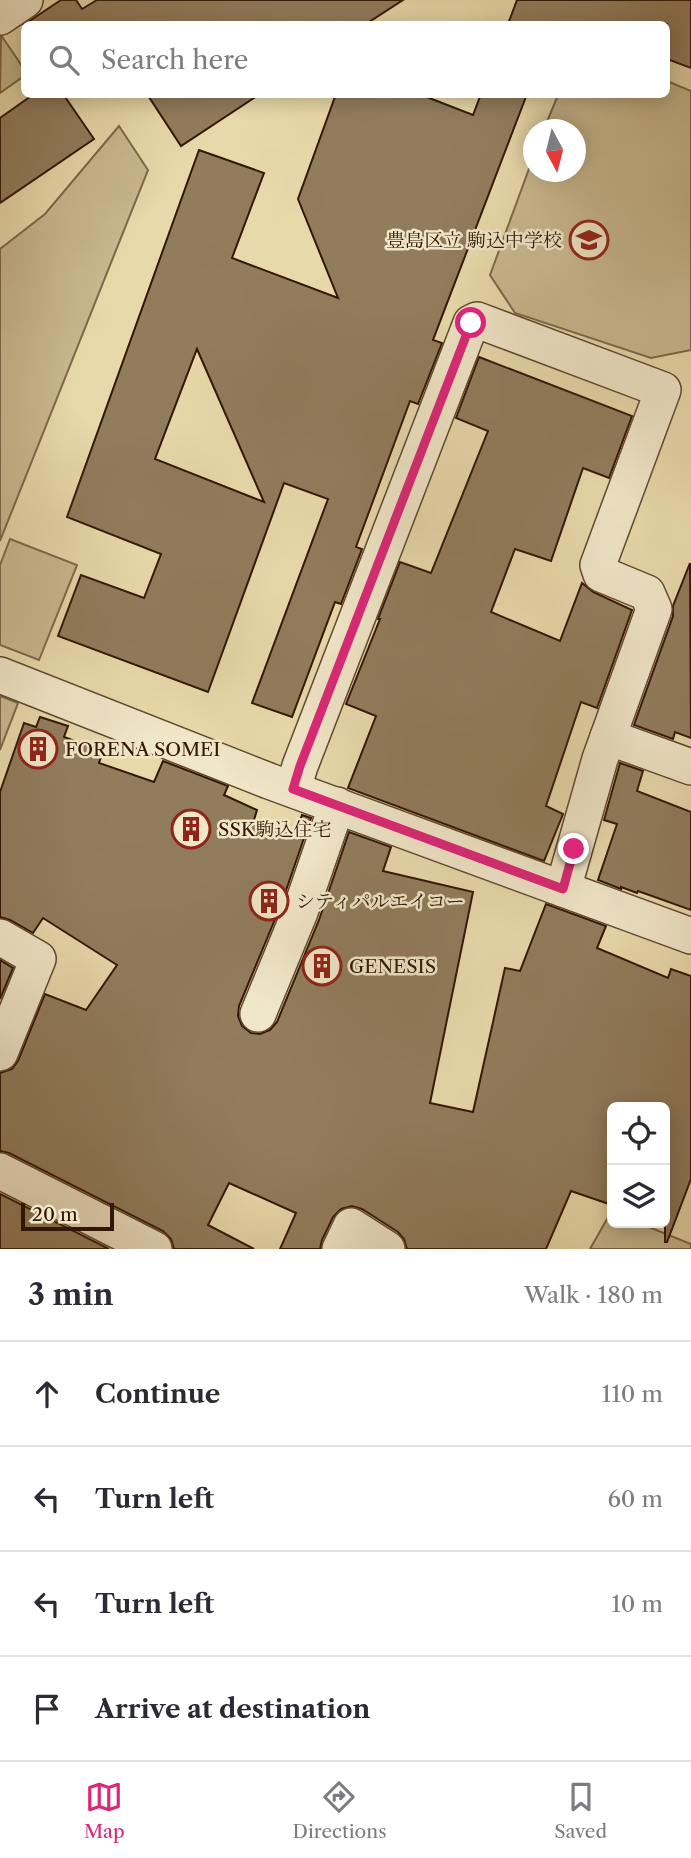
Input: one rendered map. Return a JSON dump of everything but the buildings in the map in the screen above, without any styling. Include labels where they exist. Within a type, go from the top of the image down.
[{"type":"street","points":[[0,17],[25,0]]},
{"type":"street","points":[[293,789],[471,323],[477,320],[663,390],[598,565],[601,573],[647,593],[654,610],[600,759],[563,889]]},
{"type":"street","points":[[0,675],[293,789],[691,936]]},
{"type":"street","points":[[608,737],[691,767]]},
{"type":"street","points":[[258,1014],[300,912],[337,805]]},
{"type":"street","points":[[0,936],[38,959],[0,1054]]},
{"type":"street","points":[[0,1171],[154,1249]]},
{"type":"street","points":[[340,1249],[351,1226],[387,1249]]},
{"type":"shaded area","points":[[1,35],[21,65],[21,78],[0,93]]},
{"type":"shaded area","name":"豊島区立 駒込中学校","points":[[670,82],[691,91],[691,350],[651,358],[515,313],[490,275],[524,182],[586,182],[586,119],[548,119],[557,98],[670,98]]},
{"type":"shaded area","points":[[119,126],[148,170],[0,541],[0,249],[45,214]]},
{"type":"shaded area","points":[[10,539],[77,565],[39,660],[0,645],[0,565]]},
{"type":"shaded area","points":[[0,696],[18,703],[0,750]]},
{"type":"shaded area","points":[[607,1219],[607,1228],[651,1228],[691,1244],[691,1249],[590,1249]]},
{"type":"place","name":"豊島区立 駒込中学校","points":[[589,240]]},
{"type":"place","name":"FORENA SOMEI","points":[[38,749]]},
{"type":"place","name":"SSK駒込住宅","points":[[191,829]]},
{"type":"place","name":"シティパルエイコー","points":[[269,901]]},
{"type":"place","name":"GENESIS","points":[[322,966]]},
{"type":"route","points":[[471,323],[293,789],[563,889],[574,849]]}]
